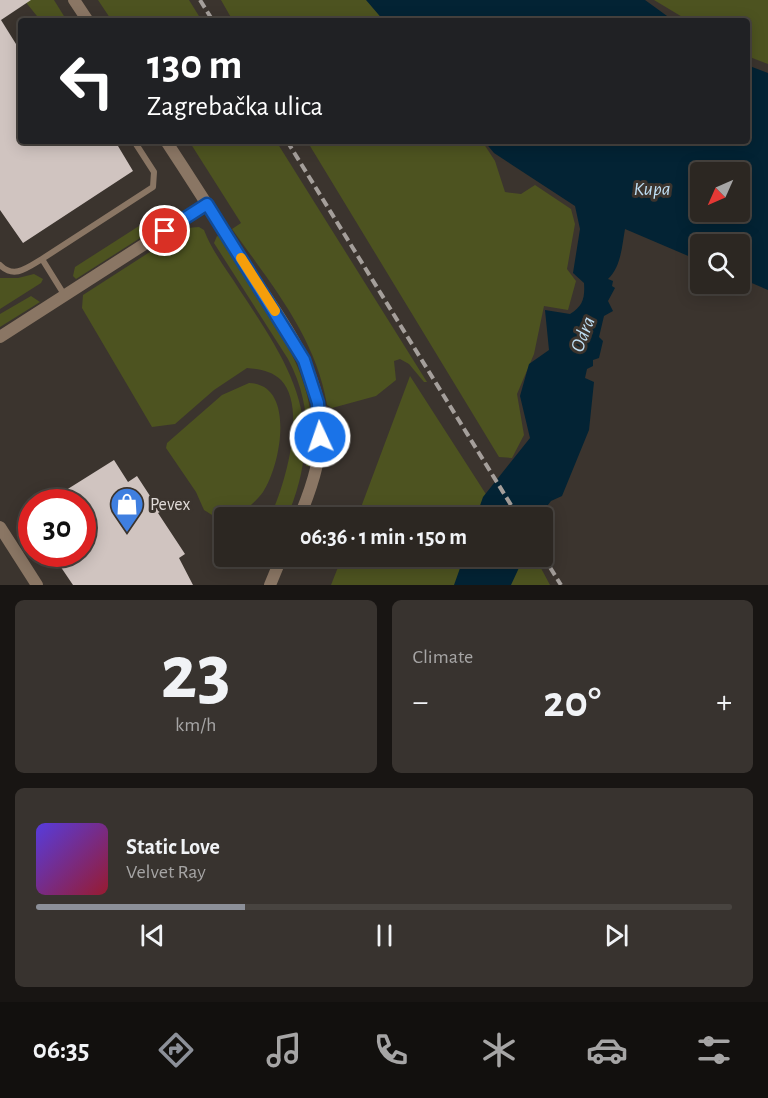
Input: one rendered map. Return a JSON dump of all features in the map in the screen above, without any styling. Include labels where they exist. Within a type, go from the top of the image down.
[{"type":"street","points":[[74,0],[86,18]]},
{"type":"street","points":[[168,144],[304,360],[313,381],[320,414],[318,462],[303,507]]},
{"type":"street","points":[[0,337],[207,204]]},
{"type":"street","points":[[0,527],[37,585]]},
{"type":"street","points":[[270,585],[277,567]]},
{"type":"lane","points":[[0,265],[8,272],[18,272],[153,187],[154,172],[136,144]]},
{"type":"lane","points":[[42,259],[65,296]]},
{"type":"green space","points":[[24,0],[54,0],[65,18],[39,18]]},
{"type":"green space","points":[[98,0],[189,0],[200,18],[110,18]]},
{"type":"green space","points":[[221,0],[388,0],[400,18],[231,18]]},
{"type":"green space","points":[[654,0],[768,0],[768,64],[750,57],[750,18],[684,18]]},
{"type":"green space","points":[[191,144],[278,144],[427,382],[424,382],[409,364],[400,359],[394,361],[396,380],[376,396],[332,408],[327,405],[313,357],[302,334],[276,291],[232,229],[241,223]]},
{"type":"green space","points":[[309,144],[484,144],[495,161],[505,192],[521,194],[535,185],[571,209],[575,224],[567,269],[576,281],[568,310],[544,306],[534,354],[517,394],[524,435],[512,458],[499,457]]},
{"type":"green space","points":[[164,210],[176,215],[76,279],[73,276],[75,267]]},
{"type":"green space","points":[[199,227],[204,230],[215,253],[258,317],[288,370],[298,397],[304,424],[304,452],[299,483],[291,507],[275,507],[287,468],[293,428],[293,409],[289,393],[281,380],[266,371],[247,368],[214,390],[175,424],[152,427],[82,308],[83,295],[187,228]]},
{"type":"green space","points":[[217,236],[220,237],[271,318],[300,372],[309,401],[312,432],[309,466],[306,466],[307,425],[299,384],[288,359],[214,243]]},
{"type":"green space","points":[[34,274],[43,279],[41,283],[0,309],[0,278],[18,278]]},
{"type":"green space","points":[[31,296],[40,302],[0,327],[0,314]]},
{"type":"green space","points":[[410,376],[491,502],[489,507],[361,507]]},
{"type":"green space","points":[[249,383],[264,387],[274,397],[279,411],[279,446],[269,480],[263,492],[254,502],[248,507],[214,507],[214,516],[204,510],[196,492],[166,448],[167,443],[222,395]]},
{"type":"green space","points":[[338,567],[466,567],[460,585],[331,585]]},
{"type":"green space","points":[[514,567],[540,567],[550,585],[507,585]]},
{"type":"water","points":[[366,0],[645,0],[670,18],[381,18]]},
{"type":"water","points":[[750,66],[768,73],[768,290],[750,282],[750,234],[690,234],[690,257],[625,229],[616,269],[608,279],[613,281],[612,286],[615,288],[608,301],[613,311],[604,316],[599,337],[603,341],[599,358],[593,360],[593,366],[587,369],[585,378],[594,382],[589,430],[562,496],[551,501],[546,507],[480,507],[483,497],[530,438],[520,396],[529,364],[549,350],[545,310],[570,314],[580,305],[583,297],[584,283],[573,273],[580,229],[575,206],[494,153],[486,144],[750,144]]},
{"type":"water","points":[[460,567],[519,567],[511,585],[454,585]]},
{"type":"building","points":[[0,0],[31,0],[1,20],[18,47],[18,144],[117,144],[133,171],[23,243],[0,210]]},
{"type":"building","name":"Pevex","points":[[114,460],[128,482],[137,476],[152,499],[156,496],[165,509],[158,513],[185,554],[179,558],[193,585],[73,585],[61,567],[96,567],[96,489],[68,489]]},
{"type":"railway","points":[[200,0],[211,18]]},
{"type":"railway","points":[[289,144],[512,507]]},
{"type":"railway","points":[[550,567],[561,585]]},
{"type":"slow traffic","points":[[241,258],[275,311]]},
{"type":"place","name":"Pevex","points":[[127,533]]},
{"type":"route","points":[[165,231],[207,204],[304,360],[313,381],[318,403],[320,437]]},
{"type":"water label","name":"Kupa","points":[[652,188]]},
{"type":"water label","name":"Odra","points":[[582,334]]}]
